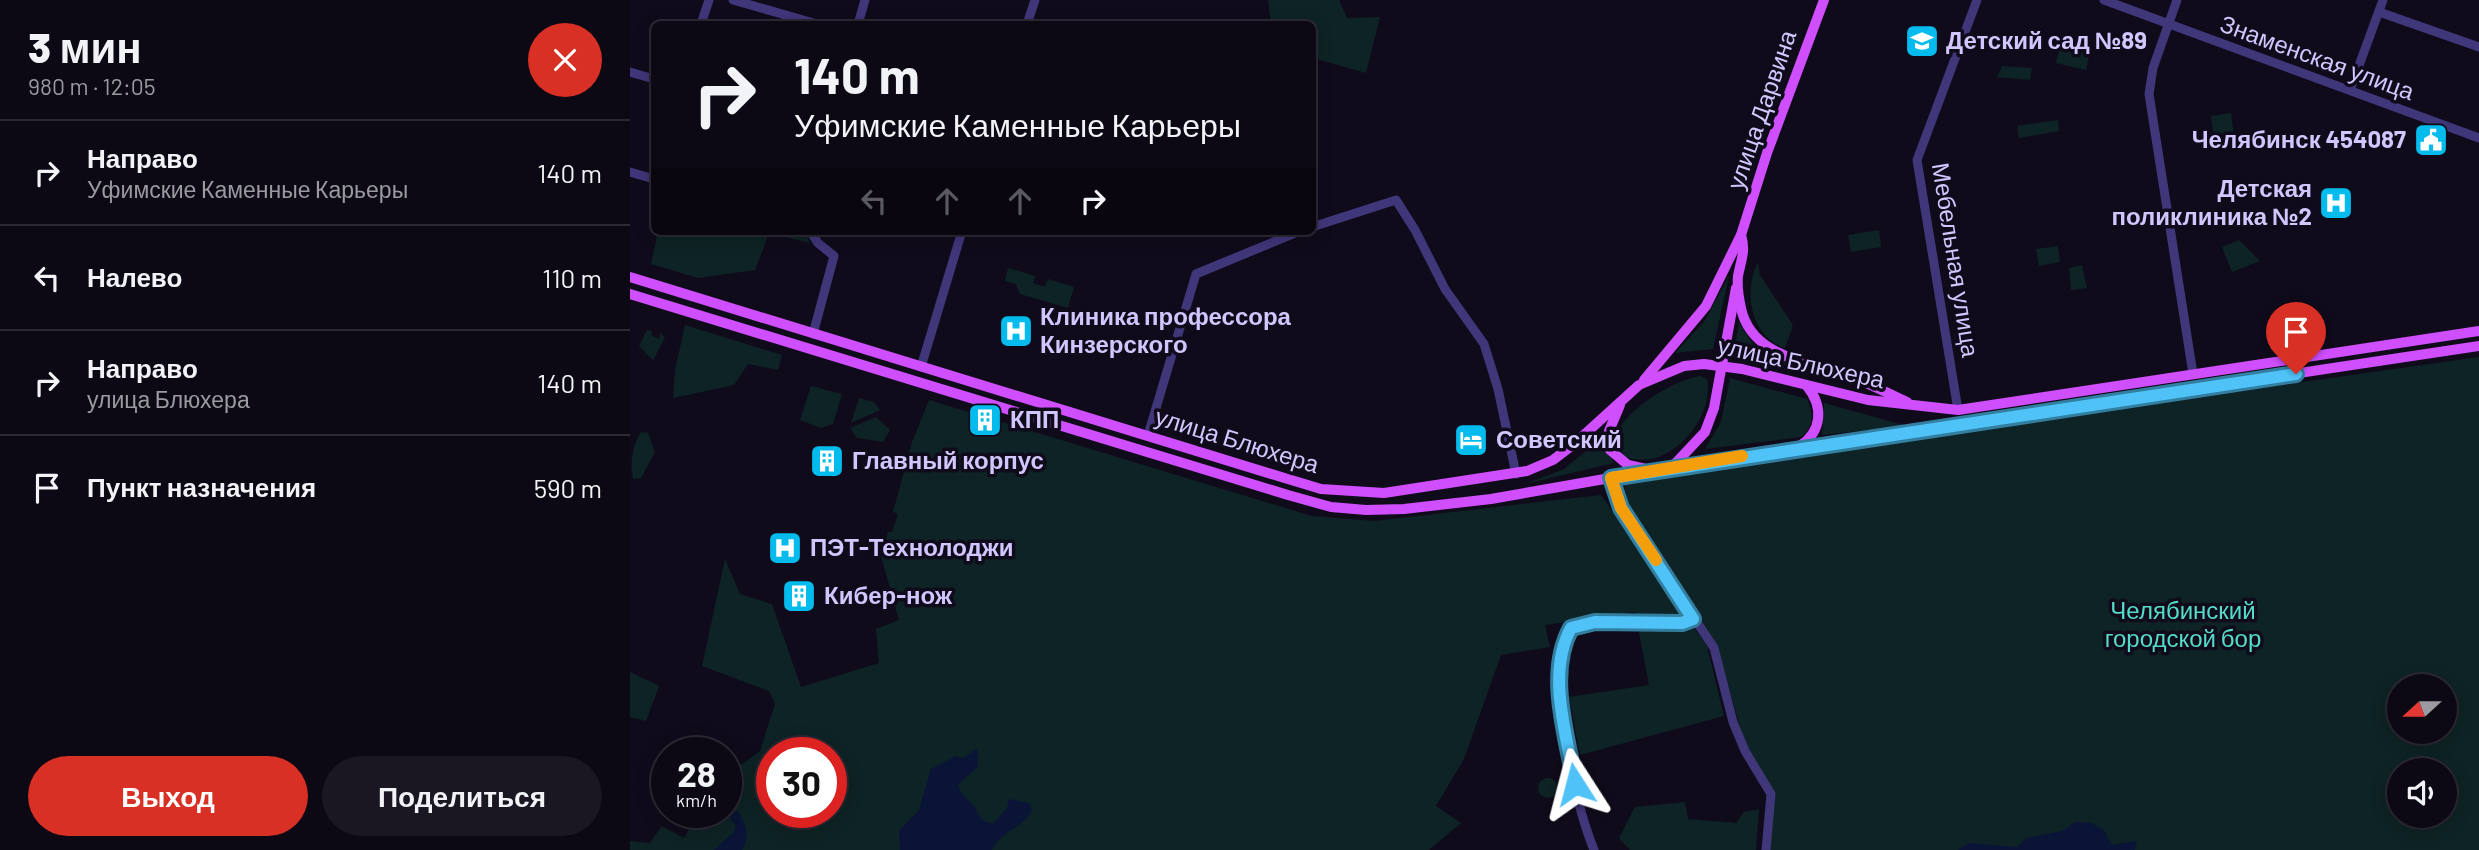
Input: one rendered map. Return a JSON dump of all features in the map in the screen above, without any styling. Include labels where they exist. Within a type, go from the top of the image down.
[{"type":"main road","name":"улица Дарвина","points":[[1639,384],[1706,306],[1734,244],[1741,235],[1774,133],[1824,0]]},
{"type":"main road","name":"улица Дарвина","points":[[1741,235],[1745,248],[1738,279],[1746,322],[1752,334],[1766,347],[1867,382],[1918,408]]},
{"type":"main road","name":"улица Блюхера","points":[[630,277],[1321,489],[1352,493],[1384,493],[1516,474],[1553,460],[1639,384],[1684,366],[1721,364],[1918,408],[1958,410],[2479,331]]},
{"type":"main road","points":[[1672,467],[1705,432],[1714,408],[1738,279]]},
{"type":"main road","name":"улица Блюхера","points":[[630,294],[915,383],[1331,507],[1366,510],[1418,508],[1510,496],[1651,470],[2479,346]]},
{"type":"main road","points":[[915,383],[921,367]]},
{"type":"main road","points":[[1798,448],[1813,437],[1818,427],[1817,401],[1807,385]]},
{"type":"main road","points":[[1621,402],[1609,431],[1610,450],[1628,465],[1651,470]]},
{"type":"street","points":[[702,21],[709,0]]},
{"type":"street","points":[[733,0],[806,21]]},
{"type":"street","points":[[859,21],[865,0]]},
{"type":"street","points":[[1028,21],[1035,0]]},
{"type":"street","name":"Мебельная улица","points":[[1958,410],[1917,160],[1977,0]]},
{"type":"street","name":"Знаменская улица","points":[[2104,0],[2479,138]]},
{"type":"street","points":[[2176,0],[2150,78],[2150,104],[2193,374]]},
{"type":"street","points":[[2350,90],[2384,0]]},
{"type":"street","points":[[2379,12],[2479,47]]},
{"type":"street","points":[[630,72],[651,78]]},
{"type":"street","points":[[630,172],[651,178]]},
{"type":"street","points":[[1316,226],[1396,200],[1415,230],[1445,289],[1483,344],[1499,389],[1516,474]]},
{"type":"street","points":[[813,235],[823,248],[834,256],[813,334]]},
{"type":"street","points":[[921,367],[961,235]]},
{"type":"street","points":[[1148,435],[1196,274],[1290,235]]},
{"type":"street","points":[[1611,478],[1621,508],[1714,648],[1732,722],[1745,751],[1771,794],[1766,850]]},
{"type":"street","points":[[1594,850],[1575,784],[1560,692],[1562,643],[1571,628],[1595,622],[1682,623],[1693,619]]},
{"type":"green space","points":[[1268,0],[1339,0],[1347,18],[1380,17],[1366,73],[1316,59],[1316,21],[1271,21]]},
{"type":"green space","points":[[2060,46],[2090,52],[2086,70],[2056,63]]},
{"type":"green space","points":[[2002,66],[2032,68],[2030,80],[1997,77]]},
{"type":"green space","points":[[2231,113],[2235,145],[2215,148],[2211,116]]},
{"type":"green space","points":[[2058,120],[2059,131],[2019,138],[2017,126]]},
{"type":"green space","points":[[1879,230],[1881,247],[1851,252],[1848,235]]},
{"type":"green space","points":[[657,235],[768,235],[755,270],[698,278],[651,264]]},
{"type":"green space","points":[[777,235],[806,235],[810,243]]},
{"type":"green space","points":[[2239,240],[2260,261],[2232,272],[2222,247]]},
{"type":"green space","points":[[2058,246],[2060,262],[2039,266],[2036,249]]},
{"type":"green space","points":[[1758,262],[1760,275],[1793,325],[1785,348],[1764,334],[1753,312],[1751,286]]},
{"type":"green space","points":[[2082,265],[2087,288],[2071,290],[2069,268]]},
{"type":"green space","points":[[1008,268],[1035,276],[1033,283],[1045,287],[1048,279],[1074,287],[1068,308],[1020,294],[1016,284],[1005,281]]},
{"type":"green space","points":[[1729,276],[1713,349],[1675,353],[1704,322]]},
{"type":"green space","points":[[1739,323],[1752,343],[1762,351],[1821,374],[1734,352]]},
{"type":"green space","points":[[685,325],[782,355],[778,370],[748,364],[734,385],[673,398],[675,370]]},
{"type":"green space","points":[[647,330],[652,331],[651,335],[659,339],[661,333],[665,338],[653,360],[639,346]]},
{"type":"green space","name":"Челябинский городской бор","points":[[2479,357],[2479,850],[1770,850],[1772,792],[1747,750],[1717,648],[1630,514],[1623,478]]},
{"type":"green space","points":[[1700,376],[1707,379],[1707,395],[1696,426],[1685,440],[1656,458],[1640,460],[1624,456],[1615,440],[1619,429],[1637,408],[1676,384]]},
{"type":"green space","points":[[1730,378],[1807,399],[1811,409],[1811,424],[1806,433],[1801,437],[1705,449],[1721,422]]},
{"type":"green space","points":[[811,386],[842,394],[833,424],[821,428],[800,420]]},
{"type":"green space","points":[[859,398],[874,402],[880,410],[851,423]]},
{"type":"green space","points":[[929,400],[1312,516],[1374,521],[1601,495],[1707,646],[1724,716],[1580,755],[1569,697],[1649,685],[1635,612],[1545,625],[1550,647],[1501,655],[1464,759],[1436,806],[1461,823],[1429,850],[630,850],[630,841],[650,843],[661,828],[684,838],[690,828],[742,828],[742,764],[756,754],[756,828],[847,828],[847,737],[764,737],[775,704],[769,691],[702,666],[725,559],[740,594],[772,604],[801,687],[879,663],[876,629],[899,620],[881,556],[888,532],[892,532],[898,514],[893,512],[912,442]]},
{"type":"green space","points":[[1824,403],[1907,426],[1822,435]]},
{"type":"green space","points":[[876,417],[890,430],[883,442],[857,438],[850,428]]},
{"type":"green space","points":[[641,432],[648,433],[655,452],[641,478],[633,479],[632,455]]},
{"type":"green space","points":[[1601,439],[1614,463],[1525,484],[1564,469]]},
{"type":"green space","points":[[630,672],[659,686],[646,721],[630,717]]},
{"type":"green space","points":[[1548,778],[1555,781],[1558,788],[1555,795],[1548,798],[1541,795],[1538,788],[1541,781]]},
{"type":"green space","points":[[1685,802],[1688,819],[1736,823],[1744,812],[1759,809],[1756,850],[1630,850],[1619,838],[1635,807]]},
{"type":"water","points":[[977,749],[978,767],[958,784],[981,818],[994,823],[1007,808],[1009,799],[1029,803],[1032,810],[1028,816],[1001,838],[992,850],[900,850],[899,831],[919,810],[931,769],[956,756],[964,758]]},
{"type":"water","points":[[742,820],[747,835],[742,850],[714,850],[735,828],[742,828]]},
{"type":"water","points":[[2075,822],[2091,823],[2104,830],[2112,845],[2137,841],[2135,850],[1958,850],[1969,843],[2017,847],[2027,838],[2063,831]]},
{"type":"slow traffic","points":[[1656,560],[1621,508],[1611,478],[1742,456]]},
{"type":"place","name":"Детский сад №89","points":[[1922,41]]},
{"type":"place","name":"Челябинск 454087","points":[[2431,140]]},
{"type":"place","name":"Детская поликлиника №2","points":[[2336,203]]},
{"type":"place","name":"Клиника профессора Кинзерского","points":[[1016,331]]},
{"type":"place","name":"КПП","points":[[985,420]]},
{"type":"place","name":"Советский","points":[[1471,440]]},
{"type":"place","name":"Главный корпус","points":[[827,461]]},
{"type":"place","name":"ПЭТ-Технолоджи","points":[[785,548]]},
{"type":"place","name":"Кибер-нож","points":[[799,596]]},
{"type":"route","points":[[1575,784],[1560,692],[1562,643],[1571,628],[1595,622],[1682,623],[1693,619],[1621,508],[1611,478],[2084,404],[2296,374]]}]
